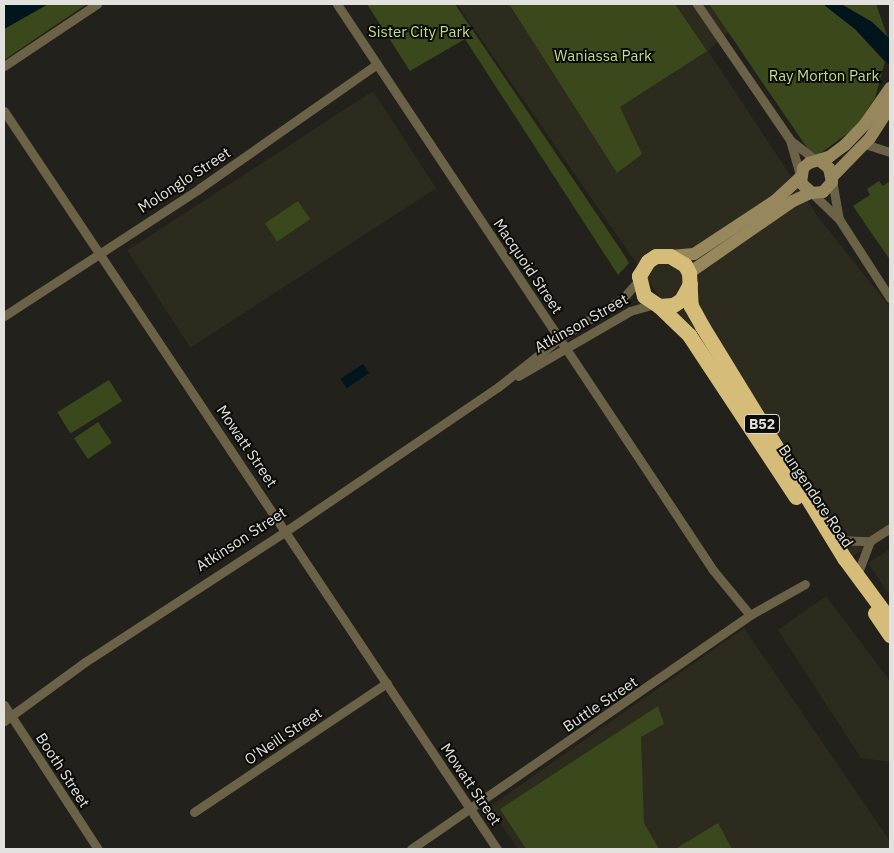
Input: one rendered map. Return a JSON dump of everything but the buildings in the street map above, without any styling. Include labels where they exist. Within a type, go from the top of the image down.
[{"type":"highway","points":[[639,280],[642,267],[648,260],[670,256],[678,259],[689,279],[681,300],[674,305],[657,305]]},
{"type":"highway","name":"Bungendore Road","points":[[689,279],[692,306],[702,326],[857,576],[890,620]]},
{"type":"highway","name":"B52","points":[[639,280],[644,296],[657,305]]},
{"type":"highway","name":"Bungendore Road","points":[[657,305],[688,335],[890,635]]},
{"type":"street","points":[[4,66],[97,4]]},
{"type":"street","name":"Macquoid Street","points":[[337,4],[713,570],[750,615]]},
{"type":"street","points":[[698,4],[790,140],[803,188],[811,193],[838,219],[890,298]]},
{"type":"street","name":"Molonglo Street","points":[[4,316],[99,252],[200,188],[377,64]]},
{"type":"street","points":[[670,256],[694,254],[776,200],[800,177],[804,166],[819,161],[840,150],[862,128],[890,88]]},
{"type":"street","points":[[689,279],[793,201],[811,193],[825,191],[832,178],[865,144],[888,116],[890,98]]},
{"type":"street","name":"Mowatt Street","points":[[4,111],[498,849]]},
{"type":"street","points":[[862,128],[888,116]]},
{"type":"street","points":[[790,140],[829,168],[838,219]]},
{"type":"street","points":[[865,144],[890,152]]},
{"type":"street","name":"Atkinson Street","points":[[4,721],[11,714],[113,642],[286,531],[498,387],[560,338],[623,298],[639,280]]},
{"type":"street","name":"Atkinson Street","points":[[498,387],[568,350],[630,311],[657,305]]},
{"type":"street","points":[[834,540],[870,541],[890,528]]},
{"type":"street","points":[[857,576],[870,541]]},
{"type":"street","name":"Buttle Street","points":[[411,849],[750,615],[805,584]]},
{"type":"street","name":"O'Neill Street","points":[[194,812],[387,683]]},
{"type":"street","name":"Booth Street","points":[[4,706],[98,849]]},
{"type":"shaded area","points":[[457,4],[757,4],[708,51],[818,217],[890,307],[890,534],[843,562]]},
{"type":"shaded area","points":[[373,91],[436,188],[190,348],[127,251]]},
{"type":"shaded area","points":[[890,549],[890,596],[868,563]]},
{"type":"shaded area","points":[[826,596],[890,681],[890,762],[861,758],[778,630]]},
{"type":"shaded area","points":[[744,628],[890,841],[890,849],[518,849],[489,807]]},
{"type":"green space","points":[[48,4],[87,4],[4,60],[4,29]]},
{"type":"green space","name":"Sister City Park","points":[[367,4],[455,4],[629,263],[618,275],[465,39],[410,71]]},
{"type":"green space","name":"Waniassa Park","points":[[509,4],[675,4],[707,51],[620,107],[642,154],[617,173]]},
{"type":"green space","name":"Ray Morton Park","points":[[709,4],[823,4],[855,29],[885,62],[875,98],[856,127],[814,158]]},
{"type":"green space","points":[[841,4],[876,4],[888,38],[872,22]]},
{"type":"green space","points":[[879,181],[883,186],[890,181],[890,260],[853,206],[870,195],[867,189]]},
{"type":"green space","points":[[298,201],[310,219],[277,242],[265,223]]},
{"type":"green space","points":[[109,380],[122,401],[71,434],[57,412]]},
{"type":"green space","points":[[98,422],[112,443],[88,459],[74,438]]},
{"type":"green space","points":[[658,706],[664,724],[641,737],[644,823],[659,849],[526,849],[500,809]]},
{"type":"green space","points":[[718,823],[732,849],[675,849]]},
{"type":"water","points":[[4,4],[48,4],[4,29]]},
{"type":"water","points":[[823,4],[841,4],[872,22],[890,39],[890,66],[855,29]]},
{"type":"water","points":[[363,364],[369,373],[347,388],[341,379]]}]
